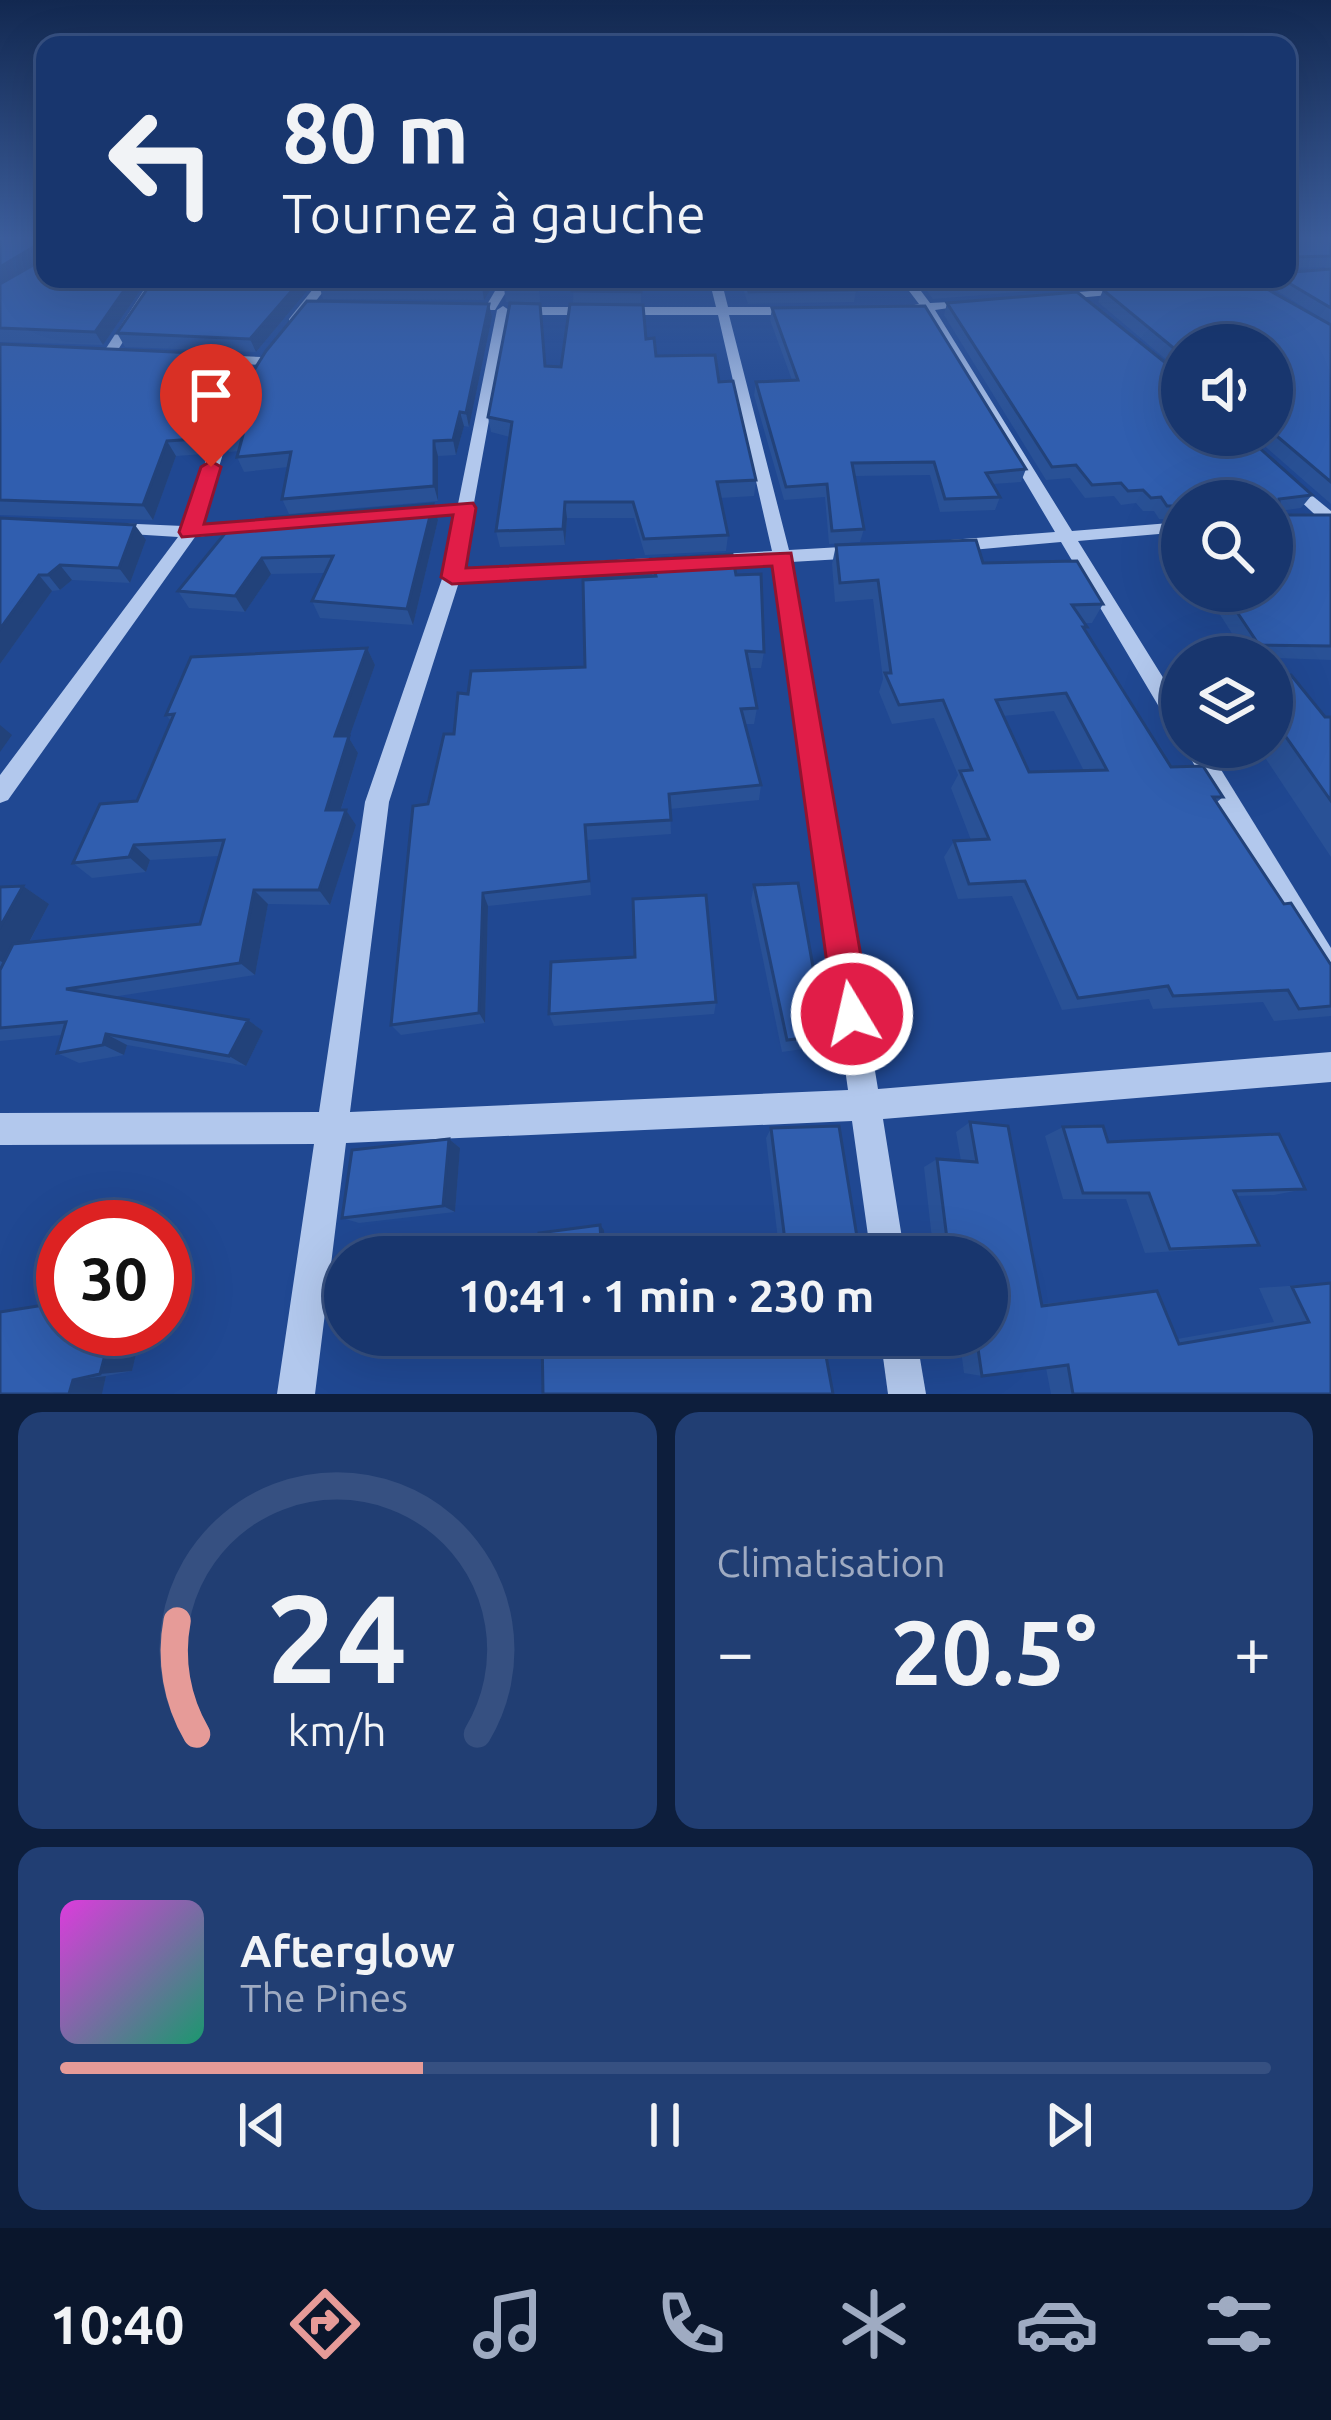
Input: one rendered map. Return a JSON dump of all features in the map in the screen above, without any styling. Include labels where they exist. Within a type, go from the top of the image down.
[{"type":"street","points":[[109,353],[142,302]]},
{"type":"street","points":[[0,793],[190,532],[227,420],[262,361],[308,302]]},
{"type":"street","points":[[296,1394],[376,802],[452,577],[500,302]]},
{"type":"street","points":[[721,302],[782,558],[884,1236]]},
{"type":"street","points":[[923,302],[1161,690]]},
{"type":"street","points":[[882,309],[992,302]]},
{"type":"street","points":[[1087,302],[1096,310]]},
{"type":"street","points":[[305,306],[329,306]]},
{"type":"street","points":[[468,308],[814,311]]},
{"type":"street","points":[[89,352],[130,354]]},
{"type":"street","points":[[192,357],[262,361]]},
{"type":"street","points":[[1267,462],[1330,517]]},
{"type":"street","points":[[397,514],[466,508]]},
{"type":"street","points":[[1293,519],[1330,517]]},
{"type":"street","points":[[95,527],[190,532],[282,524]]},
{"type":"street","points":[[926,548],[1161,529]]},
{"type":"street","points":[[452,577],[878,551]]},
{"type":"street","points":[[1208,768],[1331,974]]},
{"type":"street","points":[[0,1130],[333,1128],[866,1105],[1331,1067]]},
{"type":"street","points":[[901,1356],[907,1394]]},
{"type":"building","points":[[0,302],[116,302],[95,332],[0,328]]},
{"type":"building","points":[[138,302],[282,302],[250,339],[117,333]]},
{"type":"building","points":[[306,302],[489,304],[466,413],[460,412],[453,440],[434,441],[434,486],[282,499],[291,452],[237,457],[243,435],[221,437],[231,407],[266,351]]},
{"type":"building","points":[[1090,302],[1161,359],[1161,456],[1268,456],[1312,495],[1293,497],[1293,480],[1161,480],[1161,497],[1151,498],[1143,490],[1128,491],[1121,483],[1092,485],[1076,465],[1052,467],[947,303]]},
{"type":"building","points":[[1118,302],[1290,302],[1331,325],[1331,482],[1293,450],[1293,324],[1161,324],[1161,338]]},
{"type":"building","points":[[510,303],[540,304],[545,366],[561,367],[570,304],[643,305],[646,339],[654,338],[656,356],[715,355],[719,382],[733,381],[756,480],[717,482],[728,535],[644,539],[633,502],[565,502],[563,529],[496,531],[512,422],[488,417]]},
{"type":"building","points":[[925,306],[1026,469],[986,473],[1000,497],[945,499],[934,462],[852,463],[864,529],[832,531],[827,484],[786,487],[756,382],[798,380],[772,308]]},
{"type":"building","points":[[0,344],[239,355],[209,403],[196,439],[167,441],[143,505],[0,500]]},
{"type":"building","points":[[433,504],[407,609],[312,601],[333,556],[262,558],[235,596],[178,591],[231,526],[264,524],[266,518]]},
{"type":"building","points":[[1293,515],[1331,515],[1331,646],[1293,645],[1293,636],[1253,636],[1237,612],[1293,612]]},
{"type":"building","points":[[0,518],[135,525],[119,568],[60,565],[48,575],[39,575],[0,629]]},
{"type":"building","points":[[976,540],[983,563],[1077,561],[1103,604],[1072,605],[1161,751],[1161,768],[1204,768],[1223,797],[1213,797],[1331,965],[1331,1006],[1299,1009],[1288,990],[1173,996],[1168,986],[1078,998],[1025,881],[969,884],[954,841],[989,839],[960,771],[972,770],[943,700],[899,705],[885,673],[891,673],[878,580],[840,583],[836,545]],"holes":[[[1066,693],[1107,770],[1029,772],[996,700]]]},
{"type":"building","points":[[732,554],[736,575],[761,574],[764,652],[746,651],[757,708],[741,709],[761,785],[669,794],[671,820],[585,825],[589,881],[483,893],[479,1013],[391,1025],[413,806],[428,804],[444,734],[454,734],[458,693],[468,694],[471,671],[585,667],[583,580],[656,576],[651,559]]},
{"type":"building","points":[[367,648],[335,736],[349,736],[326,810],[346,810],[319,890],[254,890],[240,963],[66,989],[248,1020],[229,1056],[106,1034],[103,1045],[57,1053],[66,1022],[0,1028],[0,970],[13,944],[200,924],[224,840],[134,845],[129,857],[73,863],[100,804],[137,801],[174,714],[166,715],[191,657]]},
{"type":"building","points":[[1293,677],[1325,717],[1331,717],[1331,801],[1293,747]]},
{"type":"building","points":[[798,883],[815,978],[824,977],[838,1034],[787,1040],[754,885]]},
{"type":"building","points":[[23,886],[0,927],[0,887]]},
{"type":"building","points":[[706,895],[716,1002],[549,1014],[551,962],[635,957],[633,899]]},
{"type":"building","points":[[970,1122],[1008,1126],[1042,1306],[1157,1291],[1179,1344],[1309,1322],[1292,1287],[1331,1283],[1331,1394],[1073,1394],[1068,1365],[982,1376],[979,1356],[1008,1356],[1008,1236],[947,1236],[937,1159],[977,1162]]},
{"type":"building","points":[[839,1126],[857,1236],[784,1236],[771,1128]]},
{"type":"building","points":[[1103,1126],[1108,1142],[1279,1134],[1305,1189],[1234,1191],[1259,1245],[1170,1249],[1149,1193],[1083,1193],[1063,1127]]},
{"type":"building","points":[[449,1139],[443,1206],[342,1218],[352,1150]]},
{"type":"building","points":[[600,1225],[601,1236],[539,1236]]},
{"type":"building","points":[[36,1306],[36,1356],[105,1356],[100,1374],[73,1380],[69,1394],[0,1394],[0,1312]]},
{"type":"building","points":[[542,1356],[826,1356],[833,1394],[543,1394]]},
{"type":"route","points":[[211,467],[190,532],[466,508],[452,577],[782,558],[852,1014]]}]
